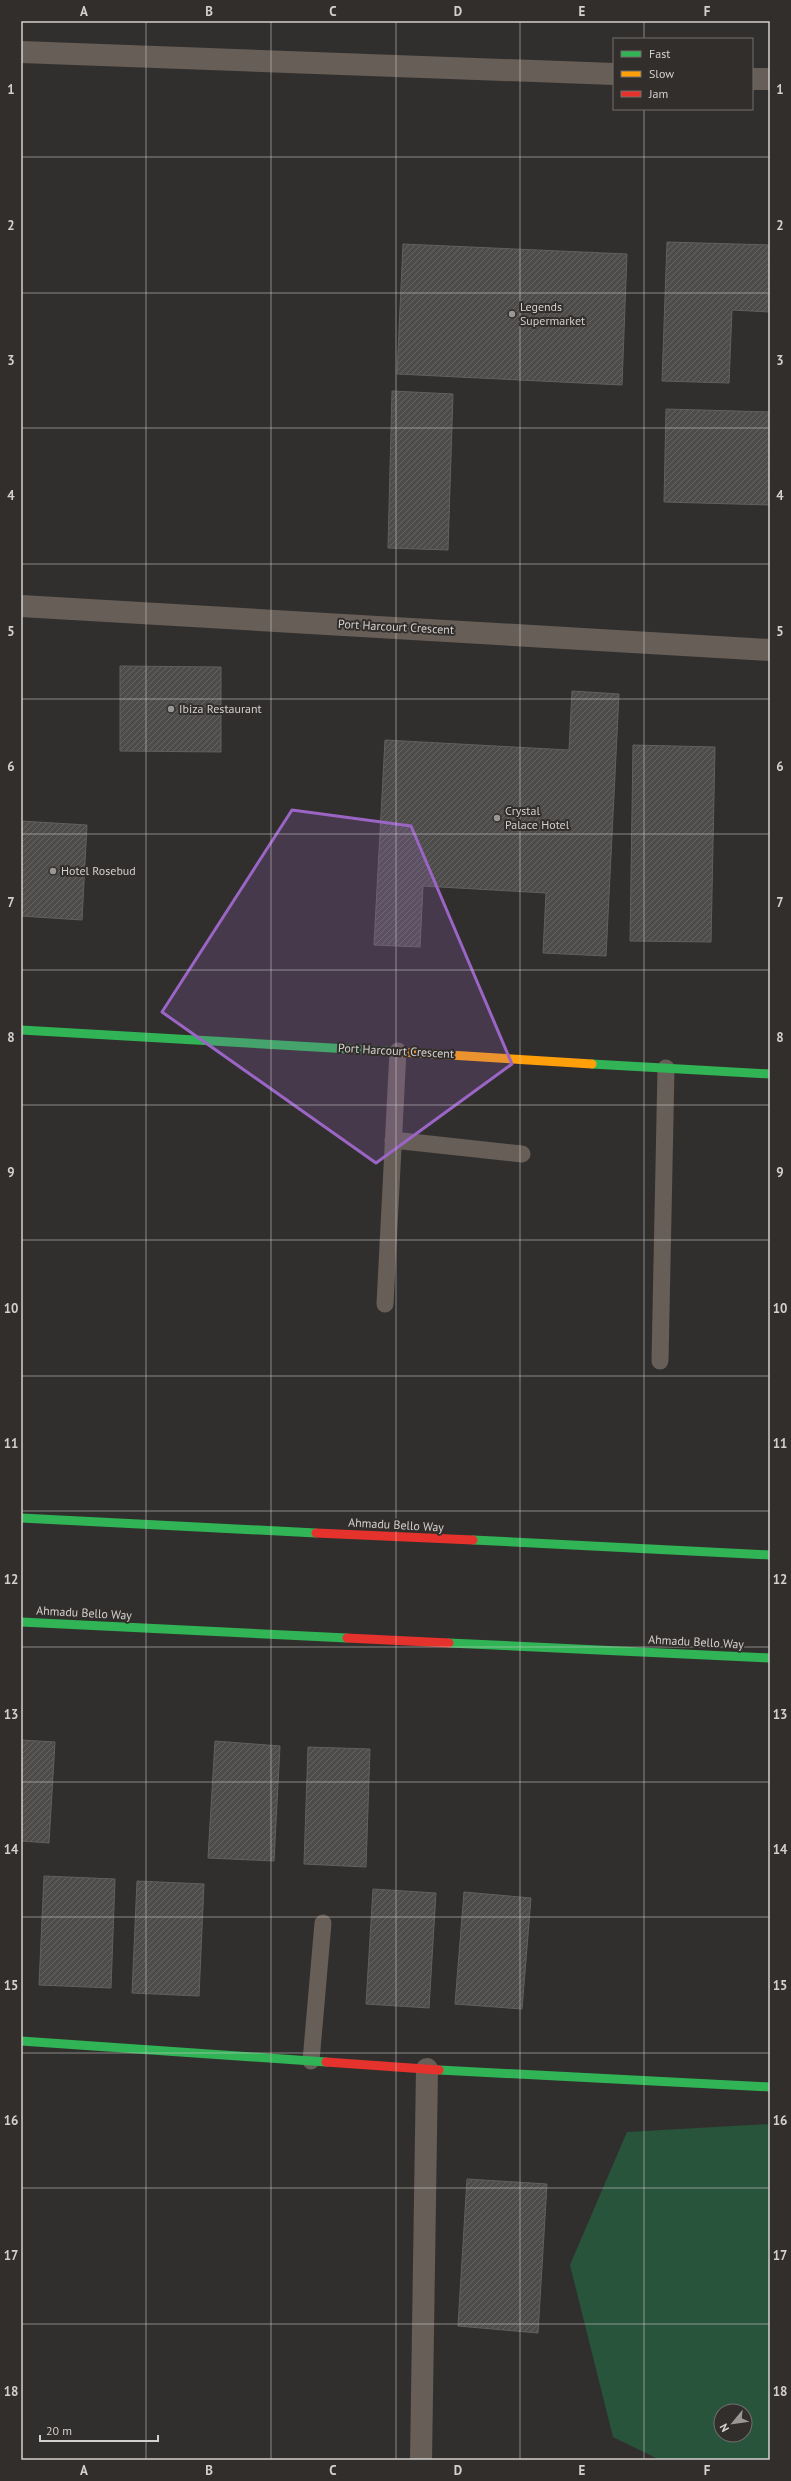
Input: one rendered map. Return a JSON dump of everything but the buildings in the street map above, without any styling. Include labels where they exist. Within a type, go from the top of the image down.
[{"type":"street","points":[[21,52],[613,74]]},
{"type":"street","points":[[753,79],[770,79]]},
{"type":"street","name":"Port Harcourt Crescent","points":[[21,606],[770,650]]},
{"type":"street","name":"Port Harcourt Crescent","points":[[21,1030],[770,1074]]},
{"type":"street","name":"Ahmadu Bello Way","points":[[21,1518],[770,1555]]},
{"type":"street","name":"Ahmadu Bello Way","points":[[21,1622],[770,1658]]},
{"type":"street","points":[[21,2041],[427,2069],[770,2087]]},
{"type":"street","points":[[421,2460],[427,2069]]},
{"type":"lane","points":[[385,1304],[398,1051]]},
{"type":"lane","points":[[660,1361],[666,1068]]},
{"type":"lane","points":[[393,1140],[522,1154]]},
{"type":"lane","points":[[310,2061],[323,1923]]},
{"type":"highlighted area","points":[[292,810],[411,826],[512,1064],[376,1163],[162,1012]]},
{"type":"green space","points":[[770,2124],[770,2460],[660,2460],[613,2437],[570,2265],[627,2132]]},
{"type":"traffic: fast","points":[[21,1030],[401,1052]]},
{"type":"traffic: fast","points":[[592,1064],[770,1074]]},
{"type":"traffic: fast","points":[[21,1518],[316,1533]]},
{"type":"traffic: fast","points":[[473,1540],[770,1555]]},
{"type":"traffic: fast","points":[[21,1622],[347,1638]]},
{"type":"traffic: fast","points":[[449,1643],[770,1658]]},
{"type":"traffic: fast","points":[[21,2041],[326,2062]]},
{"type":"traffic: fast","points":[[439,2070],[770,2087]]},
{"type":"traffic: slow","points":[[401,1052],[592,1064]]},
{"type":"traffic: jam","points":[[316,1533],[473,1540]]},
{"type":"traffic: jam","points":[[347,1638],[449,1643]]},
{"type":"traffic: jam","points":[[326,2062],[439,2070]]},
{"type":"place","name":"Legends Supermarket","points":[[512,314]]},
{"type":"place","name":"Ibiza Restaurant","points":[[171,709]]},
{"type":"place","name":"Crystal Palace Hotel","points":[[497,818]]},
{"type":"place","name":"Hotel Rosebud","points":[[53,871]]}]
